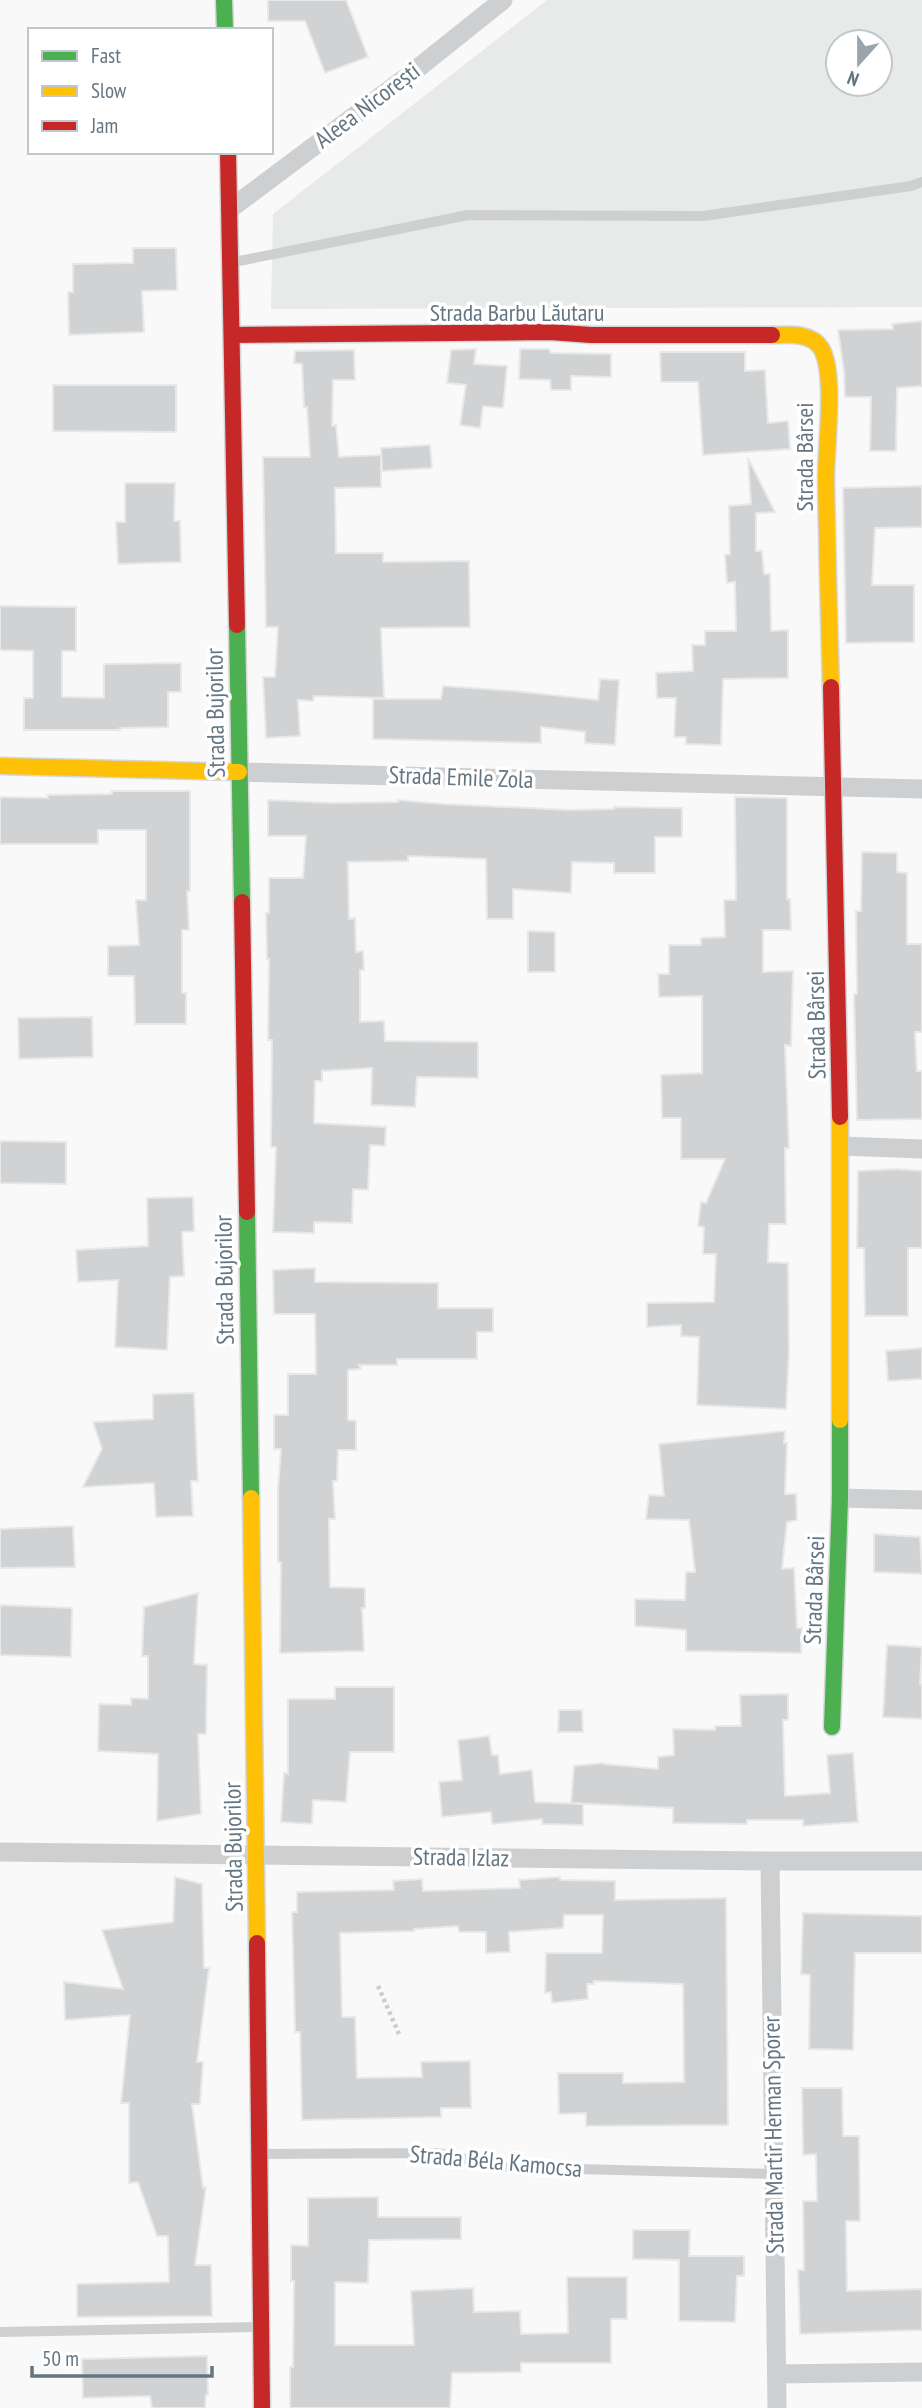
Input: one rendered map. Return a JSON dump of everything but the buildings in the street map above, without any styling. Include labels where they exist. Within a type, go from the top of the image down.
[{"type":"main road","points":[[224,0],[225,28]]},
{"type":"main road","name":"Strada Bujorilor","points":[[228,154],[256,1854],[262,2408]]},
{"type":"main road","name":"Strada Barbu Lăutaru","points":[[233,335],[550,332],[591,335],[800,335]]},
{"type":"main road","name":"Strada Bârsei","points":[[800,335],[816,342],[823,350],[827,374],[826,474],[841,1146],[840,1498],[832,1727]]},
{"type":"main road","name":"Strada Emile Zola","points":[[0,766],[239,772]]},
{"type":"street","name":"Aleea Nicorești","points":[[230,209],[413,72],[503,0]]},
{"type":"street","name":"Strada Emile Zola","points":[[239,772],[922,789]]},
{"type":"street","points":[[841,1146],[922,1149]]},
{"type":"street","points":[[840,1498],[922,1500]]},
{"type":"street","name":"Strada Izlaz","points":[[0,1852],[922,1861]]},
{"type":"street","name":"Strada Martir Herman Sporer","points":[[770,1861],[777,2408]]},
{"type":"street","points":[[777,2374],[922,2372]]},
{"type":"lane","points":[[231,263],[468,215],[703,216],[911,187],[922,182]]},
{"type":"lane","name":"Strada Béla Kamocsa","points":[[260,2154],[437,2153],[502,2167],[774,2174]]},
{"type":"lane","points":[[0,2332],[261,2327]]},
{"type":"path","points":[[378,1986],[399,2034]]},
{"type":"shaded area","points":[[547,0],[922,0],[922,307],[271,309],[273,214]]},
{"type":"traffic: fast","points":[[224,0],[225,28]]},
{"type":"traffic: fast","points":[[237,625],[242,902]]},
{"type":"traffic: fast","points":[[247,1212],[251,1498]]},
{"type":"traffic: fast","points":[[832,1727],[840,1420]]},
{"type":"traffic: slow","points":[[772,335],[799,335],[811,339],[821,348],[826,359],[829,391],[826,477],[831,687]]},
{"type":"traffic: slow","points":[[0,766],[239,772]]},
{"type":"traffic: slow","points":[[840,1117],[840,1420]]},
{"type":"traffic: slow","points":[[251,1498],[257,1943]]},
{"type":"traffic: jam","points":[[228,154],[237,625]]},
{"type":"traffic: jam","points":[[233,335],[550,332],[591,335],[772,335]]},
{"type":"traffic: jam","points":[[831,687],[840,1117]]},
{"type":"traffic: jam","points":[[242,902],[247,1212]]},
{"type":"traffic: jam","points":[[257,1943],[262,2408]]}]
